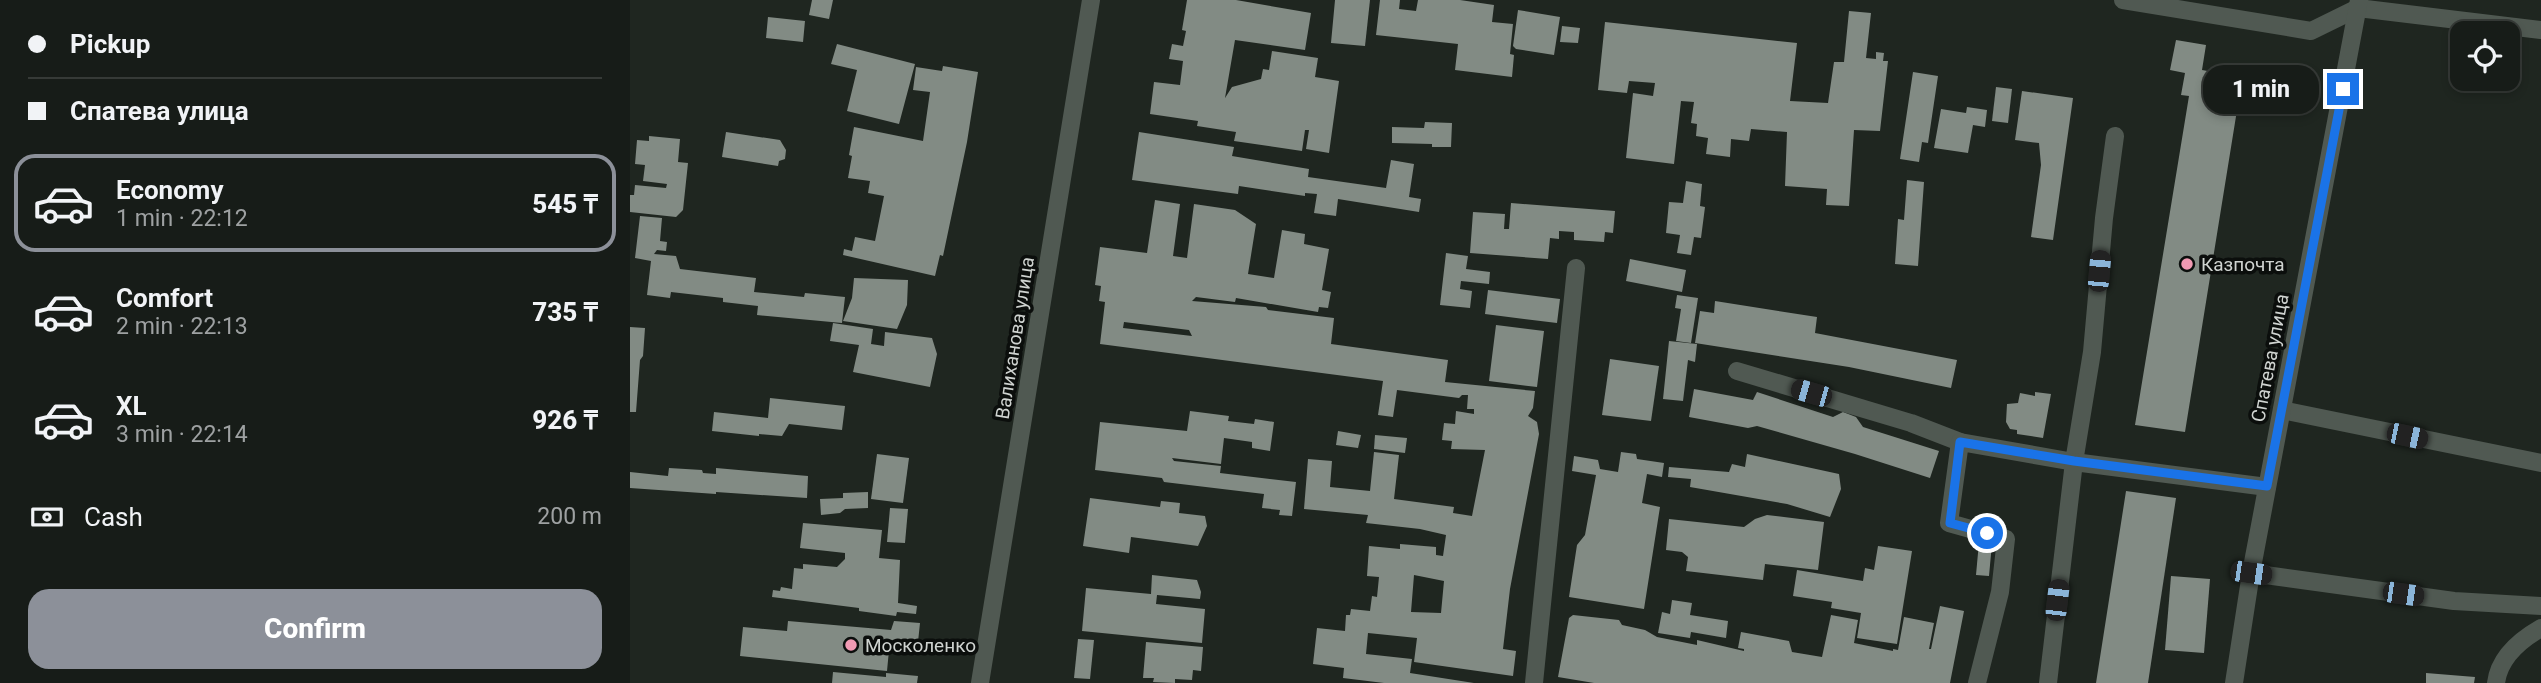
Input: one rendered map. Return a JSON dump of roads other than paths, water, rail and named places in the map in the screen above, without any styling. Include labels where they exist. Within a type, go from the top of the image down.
[{"type":"street","name":"Валиханова улица","points":[[980,683],[1091,0]]},
{"type":"street","points":[[2123,0],[2311,30],[2358,4],[2541,30]]},
{"type":"street","name":"Спатева улица","points":[[2234,683],[2251,573],[2358,4]]},
{"type":"street","points":[[2048,683],[2074,461],[2092,352],[2104,218],[2115,136]]},
{"type":"street","points":[[1534,683],[1576,268]]},
{"type":"street","points":[[1737,371],[1911,422],[1960,442],[2074,461],[2267,486]]},
{"type":"street","points":[[2282,410],[2541,463]]},
{"type":"street","points":[[1960,442],[1950,523],[2006,539],[2000,592],[1977,683]]},
{"type":"street","points":[[2251,573],[2454,601],[2541,606]]},
{"type":"street","points":[[2496,683],[2498,669],[2522,639],[2541,628]]},
{"type":"place","name":"Казпочта","points":[[2187,264]]},
{"type":"place","name":"Москоленко","points":[[851,645]]}]
